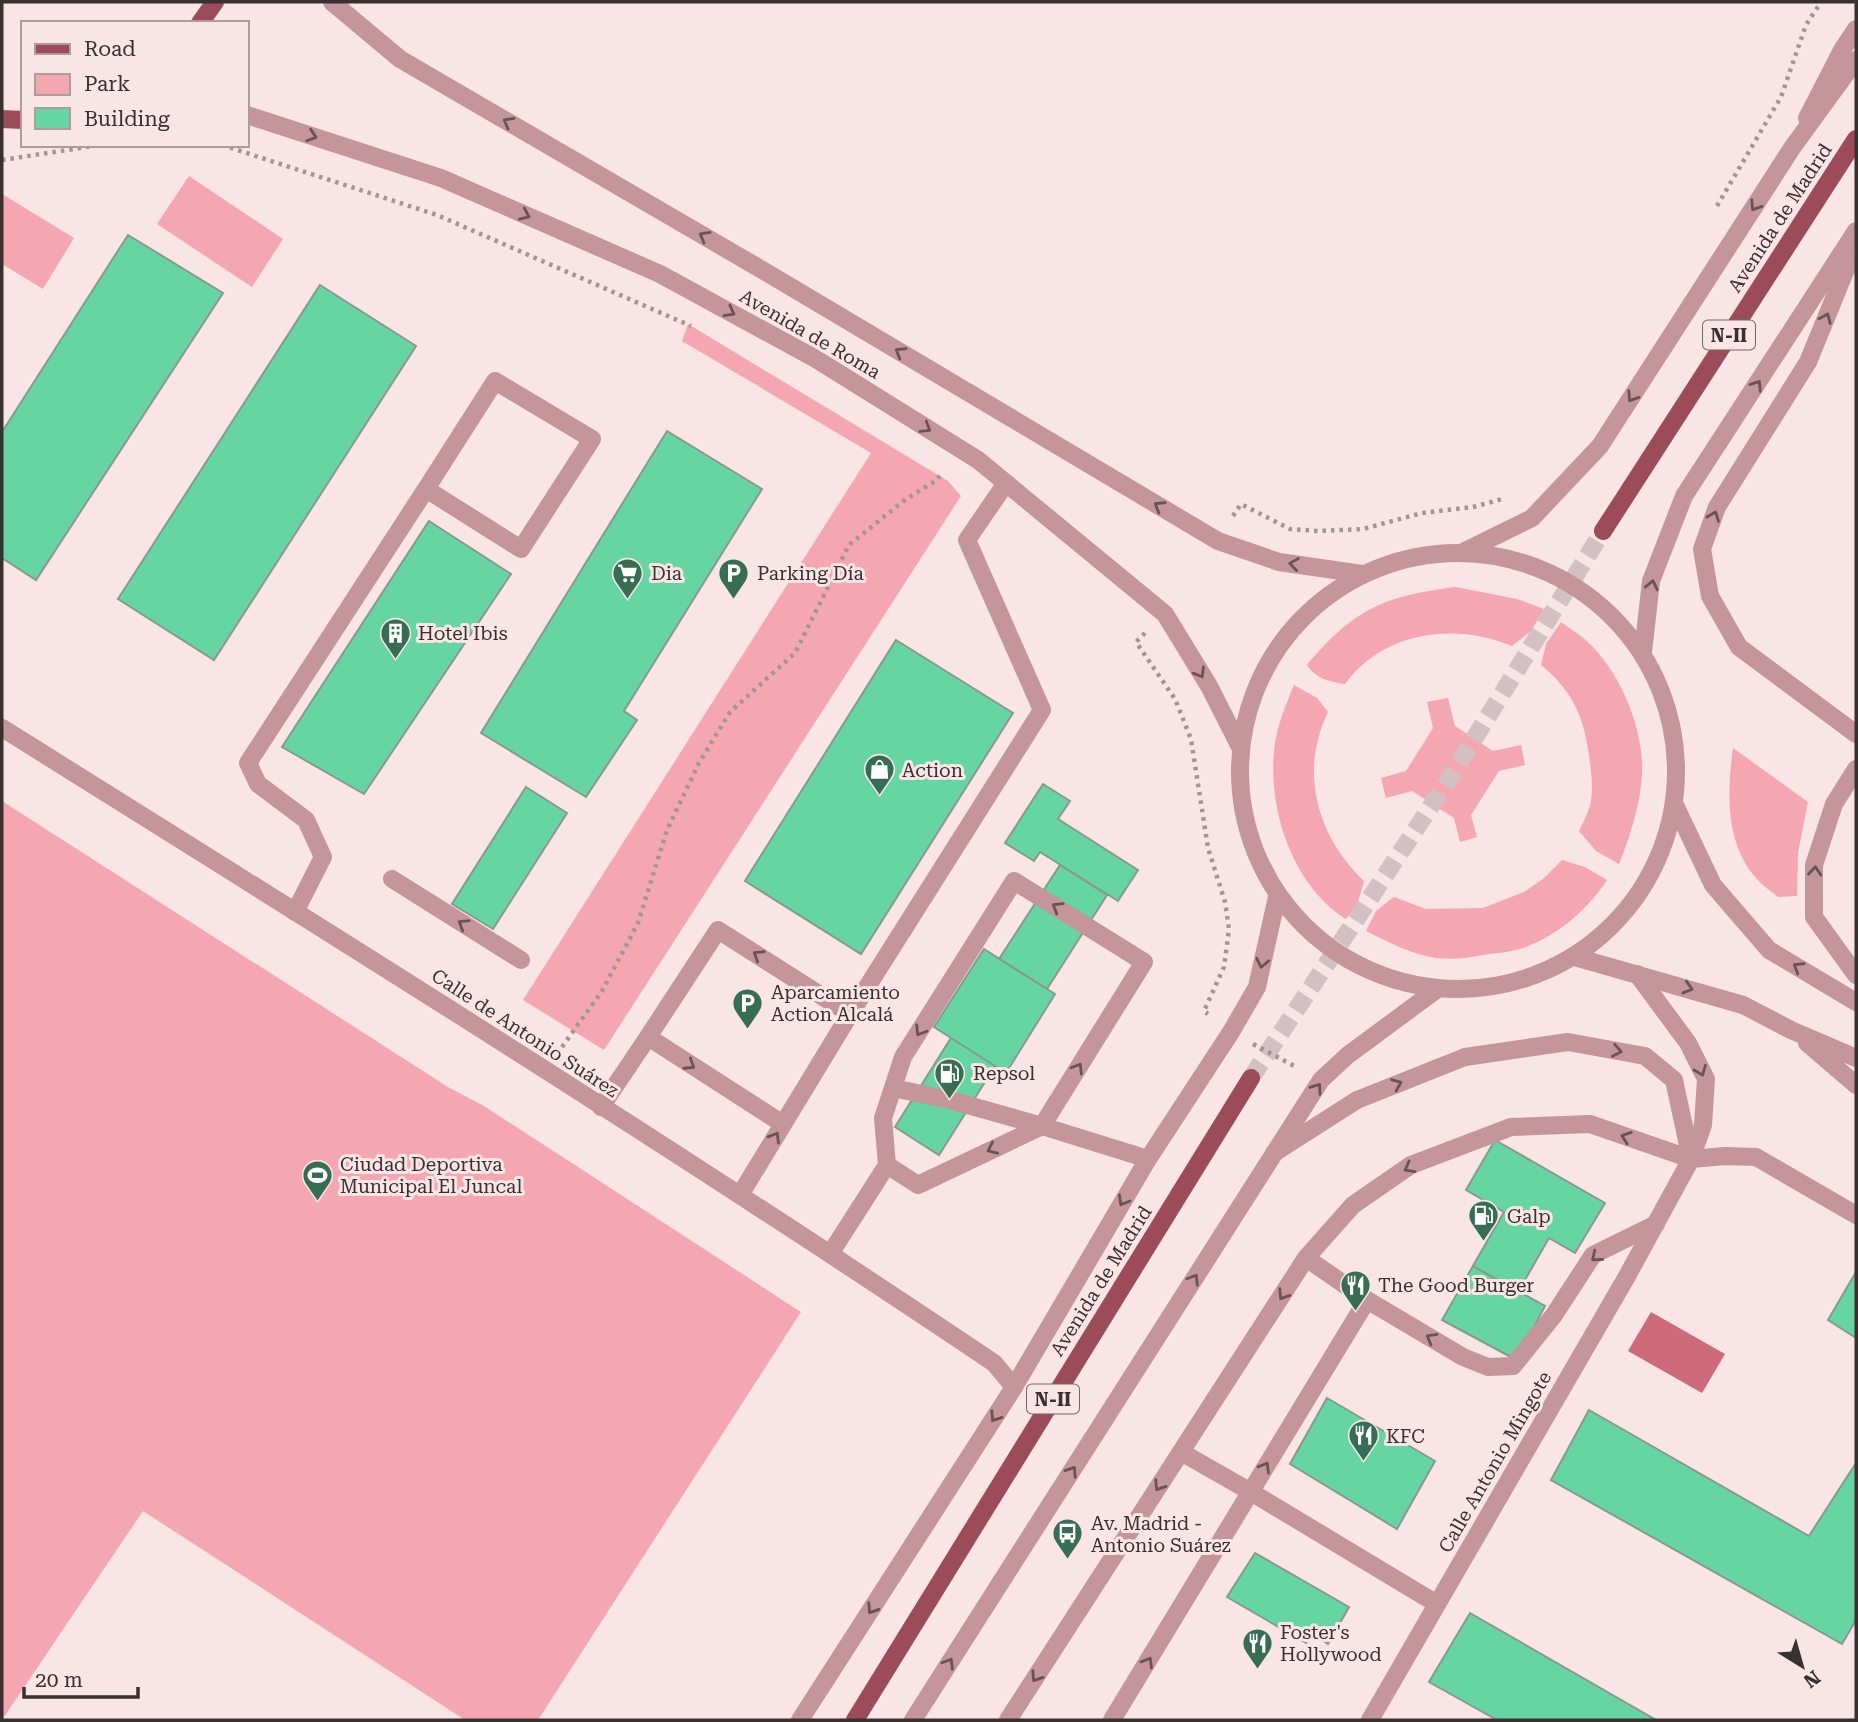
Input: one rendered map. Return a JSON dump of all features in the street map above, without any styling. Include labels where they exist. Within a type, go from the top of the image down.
[{"type":"main road","points":[[201,21],[215,2]]},
{"type":"main road","points":[[2,118],[21,120]]},
{"type":"main road","name":"Avenida de Madrid","points":[[1603,531],[1856,138]]},
{"type":"main road","name":"Avenida de Madrid","points":[[855,1720],[1251,1078]]},
{"type":"street","name":"Avenida de Roma","points":[[332,2],[400,59],[776,278],[1218,541],[1279,562],[1362,574]]},
{"type":"street","points":[[1792,148],[1842,50],[1856,29]]},
{"type":"street","points":[[1463,552],[1532,518],[1600,446],[1792,148],[1856,60]]},
{"type":"street","name":"Avenida de Roma","points":[[248,115],[441,178],[660,274],[816,359],[978,460],[1165,614],[1209,686],[1240,747]]},
{"type":"street","points":[[1643,652],[1651,581],[1684,496],[1856,231]]},
{"type":"street","points":[[1856,245],[1808,362],[1717,506],[1702,549],[1710,596],[1739,647],[1856,734]]},
{"type":"street","points":[[295,912],[323,857],[306,820],[258,784],[247,763],[495,381],[592,439],[522,549],[426,489]]},
{"type":"street","points":[[740,1195],[850,1014],[1042,710],[967,540],[1006,483]]},
{"type":"street","points":[[1463,552],[1533,565],[1596,600],[1643,652],[1666,700],[1677,752],[1675,805],[1657,864],[1650,875],[1622,916],[1575,957],[1508,985],[1436,990],[1375,975],[1320,943],[1277,897],[1252,850],[1249,838],[1240,799],[1240,747],[1260,677],[1302,617],[1362,574],[1411,557],[1463,552]]},
{"type":"street","name":"Calle de Antonio Suárez","points":[[2,728],[740,1195],[994,1363],[1014,1387]]},
{"type":"street","points":[[1856,769],[1834,804],[1814,865],[1814,917],[1856,975]]},
{"type":"street","points":[[1675,805],[1713,885],[1769,950],[1856,1002]]},
{"type":"street","points":[[392,879],[521,960]]},
{"type":"street","points":[[830,1254],[887,1165],[883,1118],[903,1057],[1014,881],[1144,962],[1042,1126],[918,1185],[887,1165]]},
{"type":"street","name":"N-II","points":[[800,1720],[1014,1387],[1148,1159],[1257,988],[1277,897]]},
{"type":"street","points":[[601,1107],[718,930],[850,1014]]},
{"type":"street","points":[[1575,957],[1743,1005],[1791,1030],[1856,1058]]},
{"type":"street","name":"Calle Antonio Mingote","points":[[1370,1720],[1691,1159],[1703,1125],[1706,1079],[1688,1044],[1637,974]]},
{"type":"street","name":"N-II","points":[[913,1720],[1321,1080],[1348,1055],[1436,990]]},
{"type":"street","points":[[1791,1030],[1856,1084]]},
{"type":"street","points":[[648,1037],[783,1124]]},
{"type":"street","points":[[1274,1153],[1357,1100],[1465,1057],[1568,1042],[1645,1056],[1674,1080],[1691,1159]]},
{"type":"street","points":[[893,1088],[950,1100],[1148,1159]]},
{"type":"street","points":[[1008,1720],[1306,1258],[1353,1205],[1411,1165],[1511,1127],[1590,1124],[1691,1159],[1756,1157],[1856,1215]]},
{"type":"street","points":[[1306,1258],[1367,1300],[1463,1357],[1488,1367],[1513,1366],[1554,1315],[1594,1255],[1656,1224]]},
{"type":"street","points":[[1112,1720],[1367,1300]]},
{"type":"street","points":[[1181,1452],[1437,1604]]},
{"type":"path","points":[[1712,215],[1781,97],[1806,24],[1821,2]]},
{"type":"path","points":[[2,160],[87,147]]},
{"type":"path","points":[[228,147],[437,215],[694,327]]},
{"type":"path","points":[[544,1071],[602,991],[638,923],[667,830],[699,763],[723,722],[730,712],[795,653],[849,545],[906,499],[937,480],[941,474],[934,468]]},
{"type":"path","points":[[1218,541],[1241,504],[1290,529],[1318,531],[1363,529],[1422,513],[1473,507],[1507,497]]},
{"type":"path","points":[[1165,614],[1136,642],[1175,699],[1191,739],[1208,848],[1225,902],[1228,929],[1224,967],[1204,1011],[1231,1032],[1321,1080]]},
{"type":"green space","points":[[189,176],[283,239],[252,287],[157,224]]},
{"type":"green space","points":[[2,194],[74,238],[43,289],[2,264]]},
{"type":"green space","points":[[688,324],[948,481],[961,496],[604,1050],[523,1000],[871,453],[682,341]]},
{"type":"green space","points":[[1456,587],[1517,599],[1544,609],[1531,631],[1512,646],[1468,634],[1422,636],[1379,652],[1361,666],[1345,684],[1323,679],[1307,665],[1340,630],[1372,608],[1409,595]]},
{"type":"green space","points":[[1561,622],[1587,641],[1608,666],[1625,696],[1640,744],[1642,773],[1639,800],[1619,864],[1596,851],[1579,831],[1592,796],[1585,733],[1570,697],[1553,675],[1541,665],[1546,644]]},
{"type":"green space","points":[[1294,685],[1317,698],[1328,712],[1319,735],[1315,757],[1314,780],[1318,802],[1324,824],[1334,844],[1364,881],[1358,902],[1346,919],[1312,888],[1288,846],[1280,822],[1273,775],[1274,752],[1279,726]]},
{"type":"green space","points":[[1448,698],[1455,726],[1493,751],[1521,745],[1525,765],[1499,771],[1471,815],[1477,837],[1460,842],[1454,818],[1412,791],[1386,798],[1381,778],[1406,771],[1433,728],[1427,702]]},
{"type":"green space","points":[[1733,748],[1808,802],[1798,853],[1797,896],[1778,897],[1764,886],[1739,850],[1730,800]]},
{"type":"green space","name":"Ciudad Deportiva Municipal El Juncal","points":[[2,801],[448,1087],[484,1106],[801,1312],[538,1720],[465,1720],[143,1511],[2,1720]]},
{"type":"green space","points":[[1562,860],[1585,867],[1607,880],[1591,901],[1571,920],[1549,936],[1526,947],[1465,958],[1436,958],[1409,951],[1366,931],[1376,911],[1394,897],[1426,909],[1483,908],[1524,892],[1543,879]]},
{"type":"shaded area","points":[[1651,1312],[1725,1354],[1702,1393],[1628,1351]]},
{"type":"building","points":[[128,235],[223,293],[36,580],[2,558],[2,432]]},
{"type":"building","points":[[320,285],[416,346],[214,660],[118,599]]},
{"type":"building","name":"Dia","points":[[667,431],[762,489],[624,711],[637,720],[586,797],[481,733]]},
{"type":"building","name":"Hotel Ibis","points":[[429,521],[511,574],[364,794],[282,747]]},
{"type":"building","name":"Action","points":[[896,640],[1013,713],[861,954],[745,881]]},
{"type":"building","points":[[1043,784],[1070,801],[1058,819],[1138,870],[1118,901],[1040,852],[1034,861],[1005,843]]},
{"type":"building","points":[[526,787],[567,813],[493,929],[452,904]]},
{"type":"building","points":[[1060,865],[1107,895],[1047,989],[999,959]]},
{"type":"building","points":[[984,949],[1055,994],[1006,1073],[934,1027]]},
{"type":"building","points":[[951,1038],[995,1066],[939,1155],[895,1127]]},
{"type":"building","points":[[1495,1140],[1605,1203],[1575,1253],[1549,1238],[1518,1292],[1473,1266],[1504,1212],[1466,1190]]},
{"type":"building","points":[[1473,1266],[1545,1306],[1523,1348],[1509,1356],[1442,1320]]},
{"type":"building","points":[[1856,1272],[1856,1338],[1828,1320]]},
{"type":"building","name":"KFC","points":[[1327,1398],[1435,1461],[1397,1529],[1290,1464]]},
{"type":"building","points":[[1589,1410],[1809,1536],[1856,1463],[1856,1620],[1842,1644],[1551,1480]]},
{"type":"building","points":[[1255,1553],[1349,1607],[1328,1644],[1312,1633],[1306,1643],[1227,1597]]},
{"type":"building","points":[[1470,1613],[1656,1720],[1497,1720],[1429,1682]]},
{"type":"tunnel","points":[[1251,1078],[1451,776],[1603,531]]},
{"type":"place","name":"Dia","points":[[628,600]]},
{"type":"place","name":"Parking Día","points":[[734,600]]},
{"type":"place","name":"Hotel Ibis","points":[[395,660]]},
{"type":"place","name":"Action","points":[[879,797]]},
{"type":"place","name":"Aparcamiento Action Alcalá","points":[[748,1030]]},
{"type":"place","name":"Repsol","points":[[950,1100]]},
{"type":"place","name":"Ciudad Deportiva Municipal El Juncal","points":[[317,1202]]},
{"type":"place","name":"Galp","points":[[1484,1243]]},
{"type":"place","name":"The Good Burger","points":[[1355,1312]]},
{"type":"place","name":"KFC","points":[[1363,1463]]},
{"type":"place","name":"Av. Madrid - Antonio Suárez","points":[[1068,1561]]},
{"type":"place","name":"Foster's Hollywood","points":[[1257,1670]]}]
